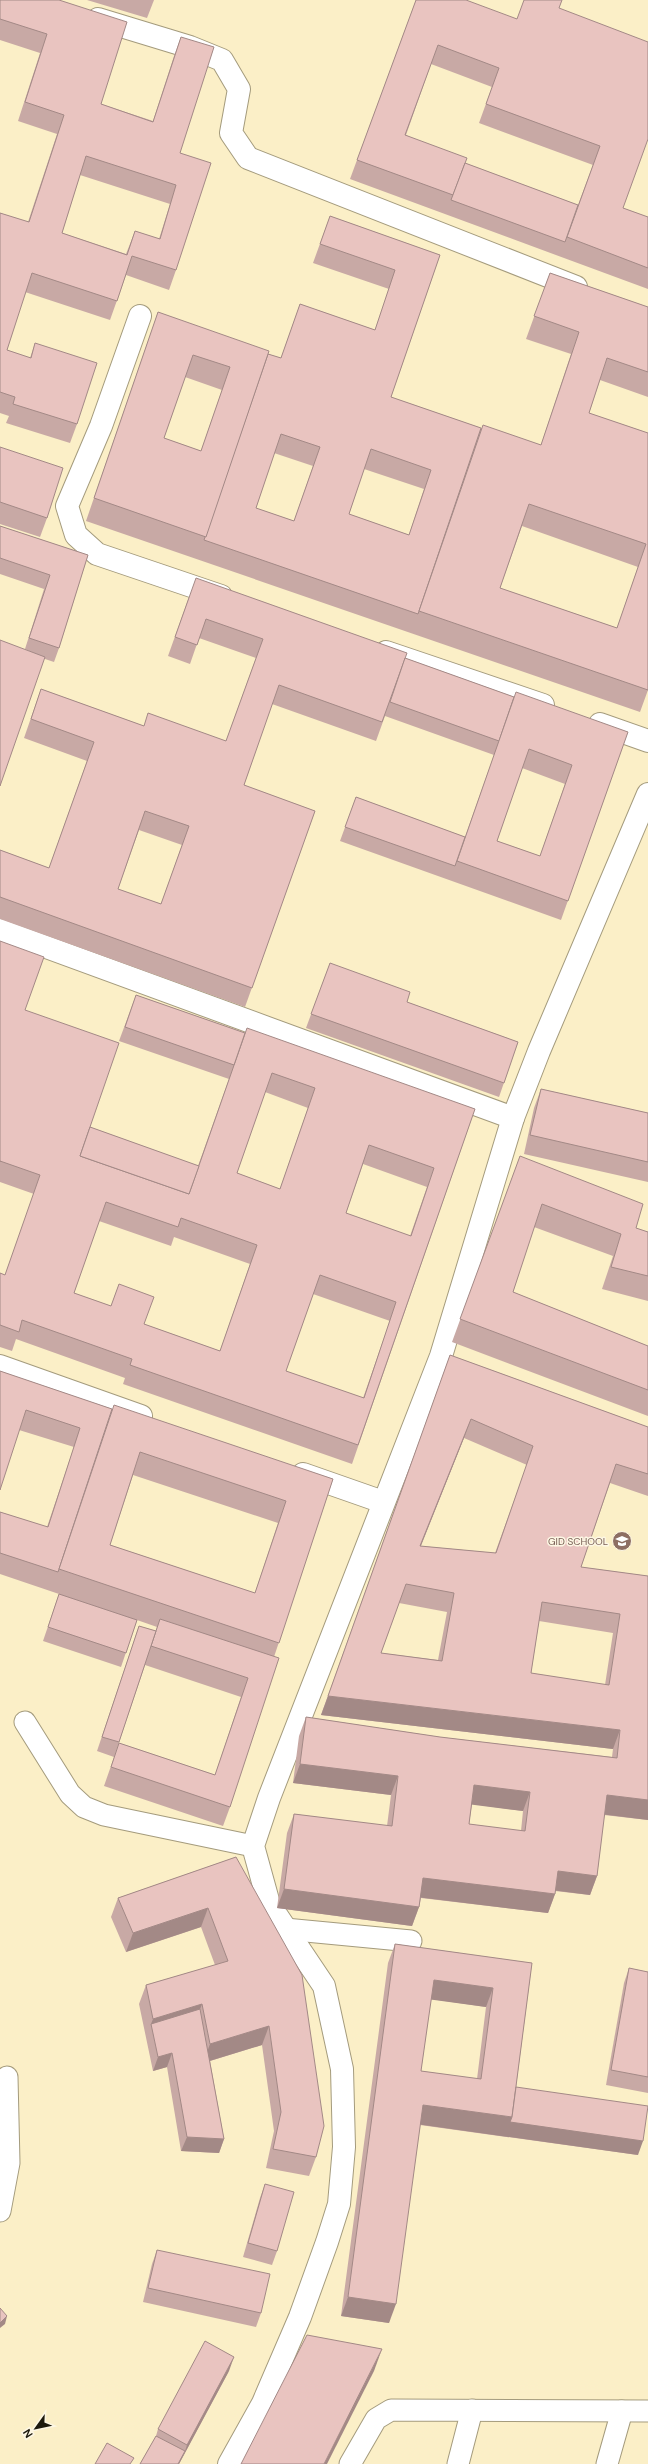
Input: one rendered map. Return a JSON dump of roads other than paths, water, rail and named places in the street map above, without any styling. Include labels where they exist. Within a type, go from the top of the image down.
[{"type":"street","points":[[77,13],[190,47],[222,60],[239,89],[231,132],[248,158],[597,295]]},
{"type":"street","points":[[140,316],[101,426],[67,506],[76,536],[97,554],[244,604]]},
{"type":"street","points":[[364,644],[648,741]]},
{"type":"street","points":[[229,2464],[263,2403],[300,2317],[339,2204],[344,2147],[342,2069],[324,1986],[269,1904],[253,1846],[299,1722],[440,1356],[513,1118],[539,1051],[648,794]]},
{"type":"street","points":[[0,930],[513,1118]]},
{"type":"street","points":[[440,1356],[463,1363]]},
{"type":"street","points":[[0,1366],[158,1422]]},
{"type":"street","points":[[286,1468],[383,1502]]},
{"type":"street","points":[[299,1722],[322,1727]]},
{"type":"lane","points":[[25,1722],[70,1794],[84,1807],[104,1815],[253,1846]]},
{"type":"lane","points":[[285,1929],[411,1941]]},
{"type":"lane","points":[[0,2211],[9,2163],[7,2077]]},
{"type":"lane","points":[[350,2464],[376,2418],[391,2410],[648,2411]]},
{"type":"lane","points":[[458,2464],[472,2410]]},
{"type":"lane","points":[[607,2464],[622,2411]]},
{"type":"place","name":"GID SCHOOL","points":[[622,1541]]}]
